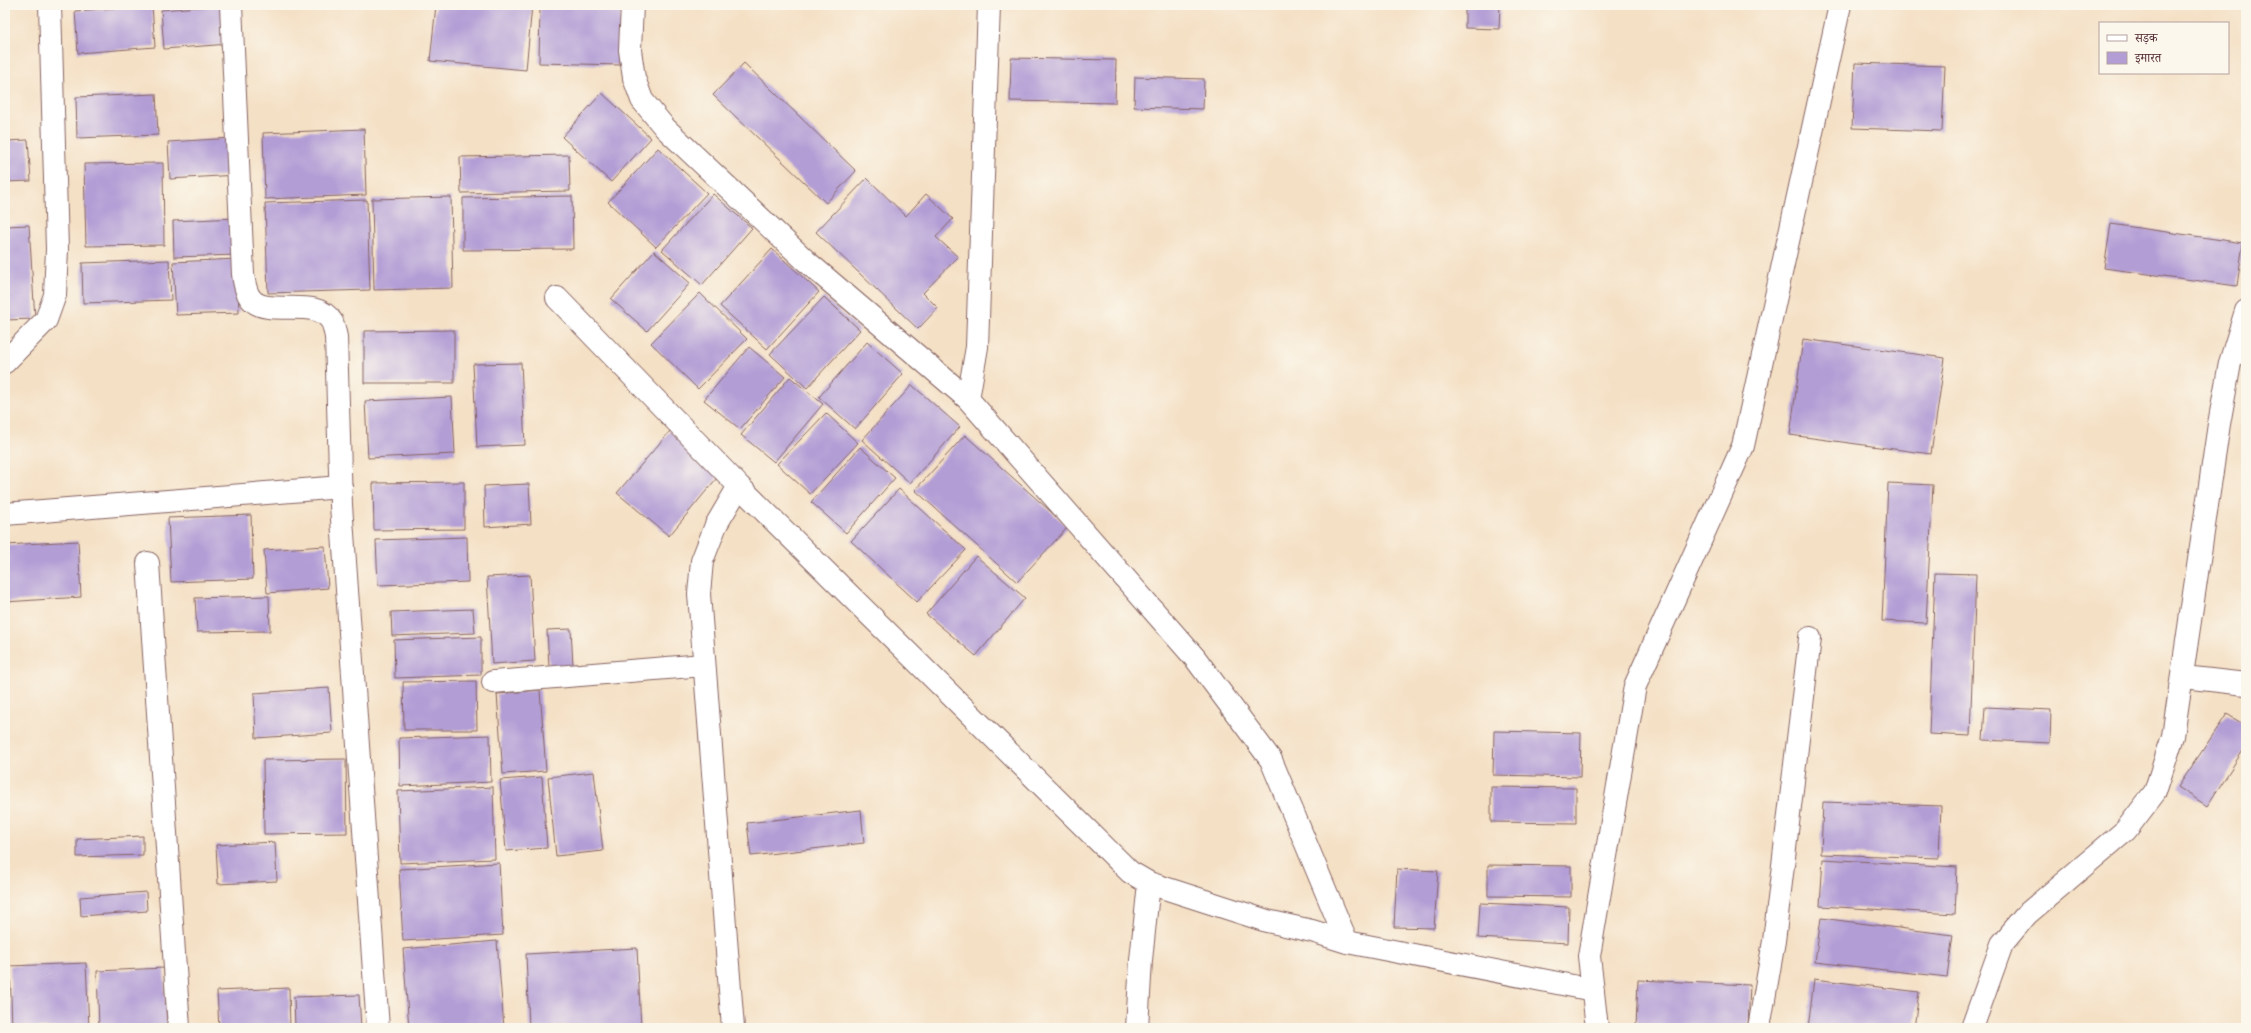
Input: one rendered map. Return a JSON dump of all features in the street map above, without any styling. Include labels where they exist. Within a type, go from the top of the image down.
[{"type":"street","points":[[5,362],[46,320],[55,295],[57,249],[50,5]]},
{"type":"street","points":[[231,5],[242,266],[245,286],[252,300],[264,306],[308,308],[321,312],[332,322],[336,337],[341,487],[378,1028]]},
{"type":"street","points":[[632,5],[630,50],[634,78],[642,100],[665,128],[806,261],[968,399],[1195,658],[1271,760],[1347,942]]},
{"type":"street","points":[[968,399],[977,347],[989,5]]},
{"type":"street","points":[[1597,1028],[1589,956],[1635,686],[1743,446],[1840,5]]},
{"type":"street","points":[[557,298],[740,486],[1130,872],[1148,883],[1267,921],[1312,931],[1347,942],[1593,990]]},
{"type":"street","points":[[1972,1028],[2002,944],[2027,914],[2126,830],[2155,792],[2173,736],[2184,677],[2218,424],[2230,363],[2246,310]]},
{"type":"street","points":[[733,1028],[699,594],[702,561],[716,525],[740,486]]},
{"type":"street","points":[[5,514],[341,487]]},
{"type":"street","points":[[148,563],[179,1028]]},
{"type":"street","points":[[1759,1028],[1774,941],[1810,638]]},
{"type":"street","points":[[493,682],[704,665]]},
{"type":"street","points":[[2184,677],[2246,684]]},
{"type":"street","points":[[1137,1028],[1148,883]]},
{"type":"building","points":[[152,5],[155,47],[78,53],[75,11]]},
{"type":"building","points":[[223,5],[229,44],[164,49],[161,10]]},
{"type":"building","points":[[436,5],[532,5],[526,70],[430,61]]},
{"type":"building","points":[[540,5],[621,5],[620,65],[539,63]]},
{"type":"building","points":[[1465,5],[1500,5],[1499,29],[1465,28]]},
{"type":"building","points":[[1011,58],[1116,60],[1115,103],[1010,101]]},
{"type":"building","points":[[744,63],[856,171],[826,203],[713,95]]},
{"type":"building","points":[[1855,63],[1945,66],[1942,131],[1852,128]]},
{"type":"building","points":[[1135,77],[1204,79],[1203,109],[1134,107]]},
{"type":"building","points":[[602,93],[651,138],[611,182],[562,137]]},
{"type":"building","points":[[156,94],[158,135],[77,138],[76,97]]},
{"type":"building","points":[[364,129],[366,195],[265,199],[263,133]]},
{"type":"building","points":[[233,138],[236,175],[170,179],[168,142]]},
{"type":"building","points":[[28,140],[31,181],[5,182],[5,141]]},
{"type":"building","points":[[658,148],[707,193],[656,247],[608,202]]},
{"type":"building","points":[[569,155],[570,191],[461,193],[460,157]]},
{"type":"building","points":[[163,163],[164,245],[86,246],[84,164]]},
{"type":"building","points":[[867,178],[906,216],[926,194],[953,219],[936,237],[958,257],[923,293],[938,308],[918,329],[816,232]]},
{"type":"building","points":[[713,194],[752,228],[702,285],[662,250]]},
{"type":"building","points":[[572,196],[573,249],[463,250],[463,198]]},
{"type":"building","points":[[451,197],[453,288],[374,290],[372,199]]},
{"type":"building","points":[[367,200],[370,290],[268,293],[265,203]]},
{"type":"building","points":[[236,218],[237,255],[174,257],[173,221]]},
{"type":"building","points":[[2111,224],[2243,243],[2237,286],[2104,268]]},
{"type":"building","points":[[29,225],[35,319],[5,320],[5,226]]},
{"type":"building","points":[[772,249],[819,292],[767,349],[720,306]]},
{"type":"building","points":[[654,251],[690,283],[647,331],[611,299]]},
{"type":"building","points":[[237,259],[239,313],[176,315],[173,262]]},
{"type":"building","points":[[169,260],[171,300],[83,303],[82,263]]},
{"type":"building","points":[[700,293],[747,339],[698,389],[651,343]]},
{"type":"building","points":[[824,297],[860,330],[807,388],[770,354]]},
{"type":"building","points":[[454,330],[454,383],[364,383],[364,331]]},
{"type":"building","points":[[1803,339],[1945,358],[1931,454],[1790,435]]},
{"type":"building","points":[[867,342],[903,374],[855,429],[819,397]]},
{"type":"building","points":[[749,347],[785,377],[740,429],[704,400]]},
{"type":"building","points":[[521,363],[525,445],[477,447],[473,364]]},
{"type":"building","points":[[790,377],[823,404],[774,462],[741,435]]},
{"type":"building","points":[[912,385],[960,427],[910,483],[862,440]]},
{"type":"building","points":[[452,397],[455,454],[368,458],[365,401]]},
{"type":"building","points":[[826,413],[858,443],[810,494],[777,464]]},
{"type":"building","points":[[670,431],[721,473],[669,536],[617,493]]},
{"type":"building","points":[[965,435],[1068,527],[1017,582],[915,490]]},
{"type":"building","points":[[860,447],[895,478],[846,533],[811,502]]},
{"type":"building","points":[[464,482],[464,529],[374,530],[373,483]]},
{"type":"building","points":[[1888,483],[1933,485],[1926,623],[1882,621]]},
{"type":"building","points":[[529,484],[531,524],[485,527],[484,486]]},
{"type":"building","points":[[899,489],[966,550],[917,602],[851,541]]},
{"type":"building","points":[[251,515],[253,579],[171,582],[168,518]]},
{"type":"building","points":[[467,537],[468,582],[378,585],[376,540]]},
{"type":"building","points":[[78,541],[81,597],[5,602],[5,545]]},
{"type":"building","points":[[325,546],[328,588],[267,593],[264,550]]},
{"type":"building","points":[[976,556],[1025,598],[976,656],[926,614]]},
{"type":"building","points":[[1935,573],[1976,574],[1970,736],[1929,734]]},
{"type":"building","points":[[530,575],[535,661],[492,664],[487,577]]},
{"type":"building","points":[[269,596],[270,631],[197,632],[195,598]]},
{"type":"building","points":[[473,609],[475,633],[392,636],[391,612]]},
{"type":"building","points":[[571,629],[573,666],[549,667],[547,630]]},
{"type":"building","points":[[481,637],[481,675],[395,678],[394,640]]},
{"type":"building","points":[[476,681],[477,730],[404,730],[403,682]]},
{"type":"building","points":[[329,688],[332,733],[256,738],[254,693]]},
{"type":"building","points":[[540,690],[546,771],[503,774],[497,694]]},
{"type":"building","points":[[1985,707],[2051,710],[2050,743],[1983,740]]},
{"type":"building","points":[[2227,714],[2246,726],[2246,746],[2207,806],[2178,787]]},
{"type":"building","points":[[1494,731],[1581,733],[1580,777],[1493,775]]},
{"type":"building","points":[[490,735],[491,782],[400,786],[399,738]]},
{"type":"building","points":[[346,759],[347,833],[264,834],[263,760]]},
{"type":"building","points":[[594,772],[603,851],[556,856],[548,777]]},
{"type":"building","points":[[542,777],[547,848],[506,851],[500,780]]},
{"type":"building","points":[[493,787],[495,859],[400,863],[398,791]]},
{"type":"building","points":[[1491,787],[1576,788],[1576,823],[1491,822]]},
{"type":"building","points":[[1823,802],[1941,806],[1939,858],[1821,854]]},
{"type":"building","points":[[861,810],[864,843],[751,856],[747,823]]},
{"type":"building","points":[[143,836],[143,855],[77,857],[77,839]]},
{"type":"building","points":[[275,842],[277,881],[218,884],[216,845]]},
{"type":"building","points":[[1823,859],[1957,867],[1955,914],[1820,906]]},
{"type":"building","points":[[499,863],[503,935],[403,941],[399,869]]},
{"type":"building","points":[[1488,865],[1571,866],[1571,897],[1488,896]]},
{"type":"building","points":[[1397,869],[1438,871],[1434,928],[1394,927]]},
{"type":"building","points":[[146,892],[147,911],[81,916],[80,897]]},
{"type":"building","points":[[1480,903],[1569,907],[1568,943],[1478,938]]},
{"type":"building","points":[[1821,918],[1953,935],[1947,977],[1815,962]]},
{"type":"building","points":[[497,941],[504,1028],[409,1028],[403,949]]},
{"type":"building","points":[[637,948],[641,1028],[529,1028],[526,954]]},
{"type":"building","points":[[86,963],[89,1028],[12,1028],[10,966]]},
{"type":"building","points":[[164,968],[167,1028],[99,1028],[97,971]]},
{"type":"building","points":[[1814,979],[1919,992],[1914,1028],[1808,1028]]},
{"type":"building","points":[[1638,980],[1750,985],[1748,1028],[1636,1028]]},
{"type":"building","points":[[289,988],[290,1028],[219,1028],[217,991]]},
{"type":"building","points":[[359,995],[361,1028],[295,1028],[294,997]]}]
